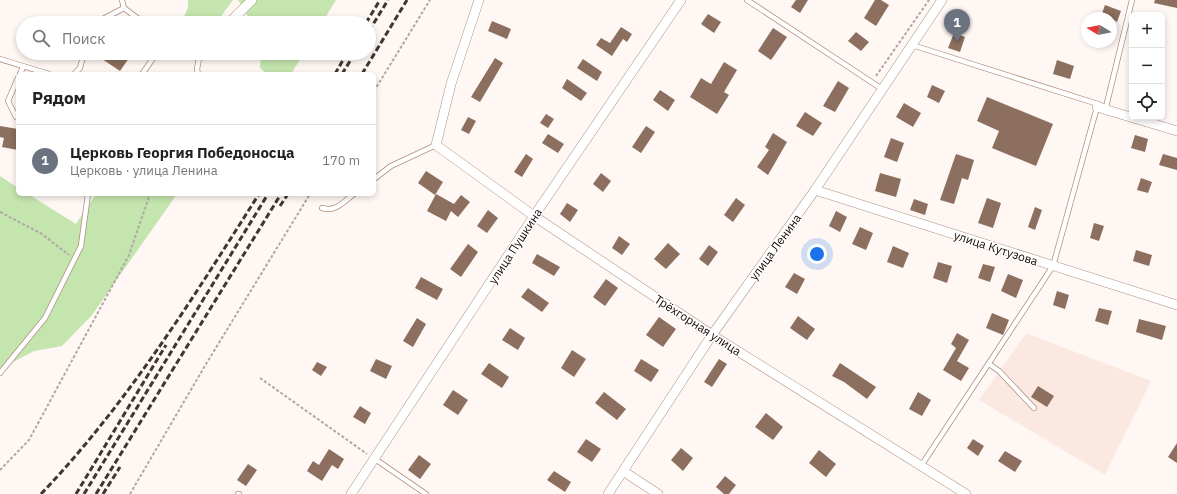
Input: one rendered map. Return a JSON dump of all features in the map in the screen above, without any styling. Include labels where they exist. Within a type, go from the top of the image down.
[{"type":"street","points":[[236,16],[252,0]]},
{"type":"street","points":[[436,145],[451,84],[479,0]]},
{"type":"street","name":"улица Пушкина","points":[[351,494],[534,216],[681,0]]},
{"type":"street","name":"улица Ленина","points":[[608,494],[712,335],[815,190],[942,0]]},
{"type":"street","points":[[1101,107],[1177,131]]},
{"type":"street","name":"Трёхгорная улица","points":[[436,145],[534,216],[712,335],[966,494]]},
{"type":"street","name":"улица Кутузова","points":[[815,190],[1177,305]]},
{"type":"street","points":[[623,471],[658,494]]},
{"type":"lane","points":[[122,0],[124,8],[135,16]]},
{"type":"lane","points":[[747,0],[883,90]]},
{"type":"lane","points":[[921,466],[1054,266],[1132,0]]},
{"type":"lane","points":[[109,16],[124,8]]},
{"type":"lane","points":[[912,45],[1101,107]]},
{"type":"lane","points":[[0,59],[42,72]]},
{"type":"lane","points":[[79,72],[82,60]]},
{"type":"lane","points":[[143,72],[152,60]]},
{"type":"lane","points":[[198,72],[199,60]]},
{"type":"lane","points":[[21,72],[23,67]]},
{"type":"lane","points":[[76,72],[80,68]]},
{"type":"lane","points":[[16,83],[8,101],[16,117]]},
{"type":"lane","points":[[376,177],[391,166],[436,145]]},
{"type":"lane","points":[[0,373],[45,318],[81,246],[88,196]]},
{"type":"lane","points":[[322,208],[329,210],[334,209],[351,196]]},
{"type":"lane","points":[[989,364],[999,371],[1034,408]]},
{"type":"lane","points":[[374,459],[426,494]]},
{"type":"path","points":[[376,88],[430,0]]},
{"type":"path","points":[[871,82],[929,0]]},
{"type":"path","points":[[0,470],[29,440],[129,255],[149,196]]},
{"type":"path","points":[[130,494],[206,364],[309,196]]},
{"type":"path","points":[[0,212],[42,234],[74,260]]},
{"type":"path","points":[[260,378],[374,459]]},
{"type":"shaded area","points":[[1026,333],[1151,381],[1105,475],[979,400]]},
{"type":"green space","points":[[188,0],[233,0],[221,16],[184,16],[188,8]]},
{"type":"green space","points":[[238,0],[336,0],[326,16],[248,16]]},
{"type":"green space","points":[[261,60],[300,60],[292,72],[265,72],[260,68]]},
{"type":"green space","points":[[0,176],[16,187],[16,196],[31,196],[76,224],[95,196],[176,196],[92,315],[62,346],[34,351],[0,369]]},
{"type":"building","points":[[796,0],[808,0],[800,13],[791,7]]},
{"type":"building","points":[[875,0],[881,0],[889,5],[876,26],[864,18]]},
{"type":"building","points":[[1155,0],[1177,0],[1177,8],[1154,3]]},
{"type":"building","points":[[1105,5],[1121,11],[1117,22],[1117,12],[1102,12]]},
{"type":"building","points":[[708,14],[721,22],[714,33],[701,24]]},
{"type":"building","points":[[492,21],[511,29],[507,39],[488,31]]},
{"type":"building","points":[[621,27],[632,34],[627,42],[623,39],[612,56],[596,45],[601,38],[610,43]]},
{"type":"building","points":[[773,28],[787,37],[771,60],[758,51]]},
{"type":"building","points":[[856,32],[869,42],[861,51],[848,41]]},
{"type":"building","points":[[954,33],[965,37],[960,52],[948,48]]},
{"type":"building","points":[[495,58],[503,63],[480,102],[471,97]]},
{"type":"building","points":[[583,59],[602,72],[597,81],[577,68]]},
{"type":"building","points":[[104,60],[128,60],[120,71]]},
{"type":"building","points":[[1057,60],[1074,66],[1070,79],[1053,74]]},
{"type":"building","points":[[724,62],[737,70],[724,92],[729,95],[717,114],[690,97],[701,78],[711,84]]},
{"type":"building","points":[[567,79],[587,93],[581,101],[562,88]]},
{"type":"building","points":[[838,81],[849,88],[835,112],[823,106]]},
{"type":"building","points":[[932,85],[945,91],[939,103],[927,97]]},
{"type":"building","points":[[660,90],[675,100],[668,111],[653,100]]},
{"type":"building","points":[[987,97],[1053,124],[1036,166],[992,148],[999,131],[977,121]]},
{"type":"building","points":[[904,103],[921,113],[913,127],[896,117]]},
{"type":"building","points":[[805,112],[822,123],[813,136],[796,126]]},
{"type":"building","points":[[546,114],[554,119],[548,128],[540,123]]},
{"type":"building","points":[[468,117],[476,121],[469,134],[461,130]]},
{"type":"building","points":[[0,126],[16,129],[16,150],[2,147],[4,138],[0,137]]},
{"type":"building","points":[[646,126],[655,132],[641,153],[632,147]]},
{"type":"building","points":[[773,133],[787,142],[768,175],[757,167],[769,150],[765,147]]},
{"type":"building","points":[[548,134],[564,144],[558,153],[542,143]]},
{"type":"building","points":[[1135,135],[1148,139],[1145,152],[1131,148]]},
{"type":"building","points":[[891,138],[904,143],[897,162],[884,157]]},
{"type":"building","points":[[526,154],[533,159],[522,177],[514,172]]},
{"type":"building","points":[[956,154],[974,160],[968,180],[962,178],[954,204],[940,200]]},
{"type":"building","points":[[1163,154],[1177,158],[1177,170],[1159,165]]},
{"type":"building","points":[[426,171],[443,182],[435,195],[418,183]]},
{"type":"building","points":[[601,173],[611,181],[603,192],[593,184]]},
{"type":"building","points":[[880,173],[901,179],[896,197],[875,191]]},
{"type":"building","points":[[1141,178],[1152,182],[1148,193],[1137,190]]},
{"type":"building","points":[[436,194],[454,204],[461,195],[470,202],[458,217],[451,211],[446,221],[427,211]]},
{"type":"building","points":[[736,198],[745,205],[733,222],[724,215]]},
{"type":"building","points":[[987,198],[1001,203],[993,228],[978,223]]},
{"type":"building","points":[[914,199],[928,204],[925,215],[910,210]]},
{"type":"building","points":[[567,203],[578,210],[570,222],[560,214]]},
{"type":"building","points":[[1035,207],[1042,210],[1035,230],[1028,227]]},
{"type":"building","points":[[488,210],[498,218],[487,233],[477,226]]},
{"type":"building","points":[[836,211],[847,217],[840,232],[829,226]]},
{"type":"building","points":[[1094,223],[1104,226],[1099,241],[1090,238]]},
{"type":"building","points":[[860,227],[873,233],[866,250],[852,244]]},
{"type":"building","points":[[619,236],[630,244],[622,255],[612,248]]},
{"type":"building","points":[[668,243],[680,254],[666,269],[654,259]]},
{"type":"building","points":[[468,244],[478,252],[461,277],[450,269]]},
{"type":"building","points":[[709,245],[718,252],[708,266],[699,259]]},
{"type":"building","points":[[893,246],[909,253],[903,268],[887,262]]},
{"type":"building","points":[[1136,250],[1152,255],[1149,266],[1133,261]]},
{"type":"building","points":[[537,254],[560,267],[554,276],[532,263]]},
{"type":"building","points":[[938,262],[952,266],[947,283],[933,278]]},
{"type":"building","points":[[983,264],[995,267],[990,282],[978,278]]},
{"type":"building","points":[[794,273],[805,279],[797,294],[785,287]]},
{"type":"building","points":[[1008,274],[1023,280],[1016,298],[1001,291]]},
{"type":"building","points":[[421,277],[443,289],[437,300],[415,288]]},
{"type":"building","points":[[606,279],[618,288],[605,306],[593,297]]},
{"type":"building","points":[[528,288],[549,303],[542,312],[521,297]]},
{"type":"building","points":[[1057,291],[1069,295],[1065,309],[1053,305]]},
{"type":"building","points":[[1099,308],[1112,311],[1108,325],[1095,321]]},
{"type":"building","points":[[992,313],[1009,320],[1003,335],[986,328]]},
{"type":"building","points":[[798,316],[815,329],[807,340],[790,328]]},
{"type":"building","points":[[659,317],[676,329],[663,347],[646,335]]},
{"type":"building","points":[[417,318],[426,324],[413,347],[403,341]]},
{"type":"building","points":[[1139,319],[1166,326],[1162,340],[1136,332]]},
{"type":"building","points":[[510,328],[525,338],[518,350],[502,340]]},
{"type":"building","points":[[957,333],[969,340],[957,361],[969,368],[961,381],[943,370],[956,348],[951,344]]},
{"type":"building","points":[[572,350],[586,359],[574,377],[561,368]]},
{"type":"building","points":[[376,359],[392,366],[386,379],[370,371]]},
{"type":"building","points":[[641,359],[659,370],[651,382],[634,371]]},
{"type":"building","points":[[719,359],[727,364],[712,387],[704,382]]},
{"type":"building","points":[[317,362],[327,367],[321,376],[312,370]]},
{"type":"building","points":[[489,363],[509,377],[502,388],[481,374]]},
{"type":"building","points":[[840,363],[876,387],[867,399],[844,382],[832,376]]},
{"type":"building","points":[[1038,386],[1054,396],[1047,407],[1031,397]]},
{"type":"building","points":[[453,390],[468,400],[458,415],[443,405]]},
{"type":"building","points":[[604,392],[626,409],[617,420],[595,403]]},
{"type":"building","points":[[918,392],[931,400],[922,416],[909,409]]},
{"type":"building","points":[[360,406],[371,413],[365,424],[353,417]]},
{"type":"building","points":[[766,413],[783,427],[773,440],[755,427]]},
{"type":"building","points":[[586,439],[601,449],[592,462],[577,452]]},
{"type":"building","points":[[973,439],[984,446],[978,456],[967,448]]},
{"type":"building","points":[[1177,443],[1177,463],[1168,457]]},
{"type":"building","points":[[681,448],[693,458],[683,471],[671,460]]},
{"type":"building","points":[[329,449],[344,459],[338,469],[332,465],[322,481],[307,471],[313,461],[319,465]]},
{"type":"building","points":[[819,450],[836,464],[826,477],[809,463]]},
{"type":"building","points":[[1005,451],[1022,461],[1015,472],[998,461]]},
{"type":"building","points":[[419,455],[431,464],[420,479],[408,470]]},
{"type":"building","points":[[248,464],[257,470],[246,486],[237,480]]},
{"type":"building","points":[[554,471],[571,482],[565,492],[547,480]]},
{"type":"building","points":[[725,476],[736,485],[729,494],[724,494],[716,487]]},
{"type":"railway","points":[[370,16],[380,0]]},
{"type":"railway","points":[[376,20],[388,0]]},
{"type":"railway","points":[[376,51],[407,0]]},
{"type":"railway","points":[[336,72],[343,60]]},
{"type":"railway","points":[[343,72],[351,60]]},
{"type":"railway","points":[[363,72],[371,60]]},
{"type":"railway","points":[[41,494],[102,424],[158,349],[258,196]]},
{"type":"railway","points":[[84,494],[267,196]]},
{"type":"railway","points":[[96,494],[280,196]]},
{"type":"railway","points":[[280,206],[287,196]]},
{"type":"railway","points":[[76,494],[166,345]]},
{"type":"railway","points":[[103,494],[120,467]]},
{"type":"place","name":"Церковь Георгия Победоносца","points":[[957,42]]}]
